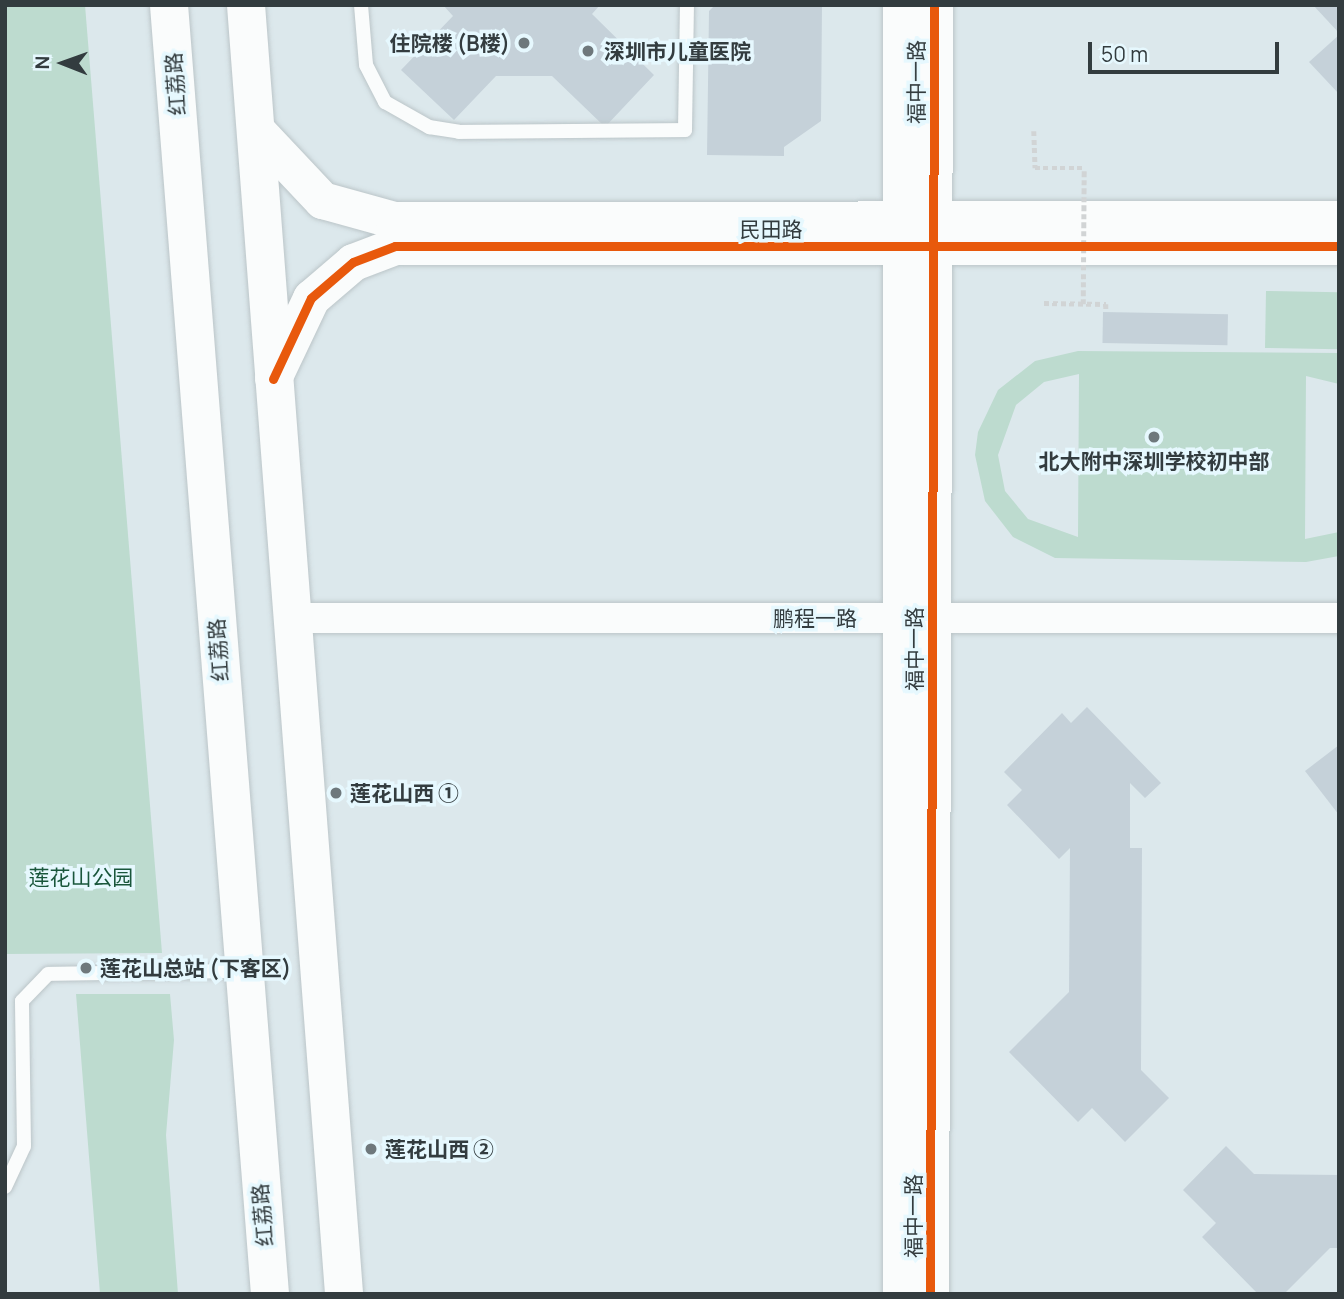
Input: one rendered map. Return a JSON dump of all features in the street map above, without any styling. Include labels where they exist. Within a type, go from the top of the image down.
[{"type":"main road","name":"红荔路","points":[[169,5],[242,971],[270,1294]]},
{"type":"main road","points":[[246,5],[257,131],[272,379],[344,1294]]},
{"type":"main road","points":[[259,1294],[264,1241]]},
{"type":"street","name":"福中一路","points":[[901,5],[917,233]]},
{"type":"street","name":"福中一路","points":[[901,1294],[916,618],[917,233],[934,5]]},
{"type":"street","name":"民田路","points":[[257,131],[310,191],[348,212],[382,219],[1339,246]]},
{"type":"street","name":"民田路","points":[[272,379],[311,298],[353,262],[395,246],[1339,219]]},
{"type":"street","name":"鹏程一路","points":[[291,618],[1339,618]]},
{"type":"street","name":"福中一路","points":[[916,618],[930,1294]]},
{"type":"lane","points":[[362,5],[366,65],[385,102],[429,128],[458,132],[685,130],[687,5]]},
{"type":"lane","points":[[5,1186],[24,1146],[22,1001],[48,974],[242,971]]},
{"type":"path","points":[[1034,131],[1035,168],[1084,168],[1083,304]]},
{"type":"path","points":[[1044,303],[1106,304],[1106,312]]},
{"type":"green space","name":"莲花山公园","points":[[5,5],[85,5],[162,953],[5,954]]},
{"type":"green space","points":[[1266,291],[1339,292],[1338,349],[1265,348]]},
{"type":"green space","points":[[1078,351],[1339,353],[1339,384],[1306,376],[1305,539],[1339,532],[1339,556],[1306,562],[1055,558],[1013,537],[985,501],[975,455],[978,432],[998,390],[1035,361]],"holes":[[[1079,374],[1078,537],[1028,519],[1005,491],[998,455],[1016,405],[1044,382]]]},
{"type":"green space","points":[[76,994],[170,994],[174,1040],[166,1135],[178,1294],[100,1294]]},
{"type":"building","name":"住院楼 (B楼)","points":[[443,5],[600,5],[592,14],[654,75],[605,127],[552,76],[496,76],[454,120],[401,70],[453,16]]},
{"type":"building","points":[[715,5],[822,5],[821,121],[784,147],[784,156],[707,155],[709,11]]},
{"type":"building","points":[[1313,5],[1339,5],[1339,33]]},
{"type":"building","points":[[1339,35],[1339,94],[1309,62]]},
{"type":"building","points":[[1103,312],[1228,314],[1227,345],[1102,343]]},
{"type":"building","points":[[1087,707],[1161,783],[1145,798],[1130,783],[1130,848],[1142,848],[1141,1070],[1169,1098],[1125,1142],[1092,1108],[1078,1122],[1009,1052],[1069,992],[1070,848],[1059,859],[1007,805],[1022,790],[1004,772],[1062,713],[1071,723]]},
{"type":"building","points":[[1339,745],[1339,815],[1305,771]]},
{"type":"building","points":[[1226,1146],[1254,1174],[1339,1175],[1339,1248],[1330,1248],[1284,1294],[1258,1294],[1202,1237],[1216,1223],[1183,1190]]},
{"type":"cycle path","points":[[930,1294],[934,5]]},
{"type":"cycle path","points":[[273,379],[311,298],[353,262],[395,246],[1339,246]]},
{"type":"place","name":"住院楼 (B楼)","points":[[524,43]]},
{"type":"place","name":"深圳市儿童医院","points":[[588,51]]},
{"type":"place","name":"北大附中深圳学校初中部","points":[[1154,437]]},
{"type":"place","name":"莲花山西 ①","points":[[336,793]]},
{"type":"place","name":"莲花山总站 (下客区)","points":[[86,968]]},
{"type":"place","name":"莲花山西 ②","points":[[371,1149]]}]
